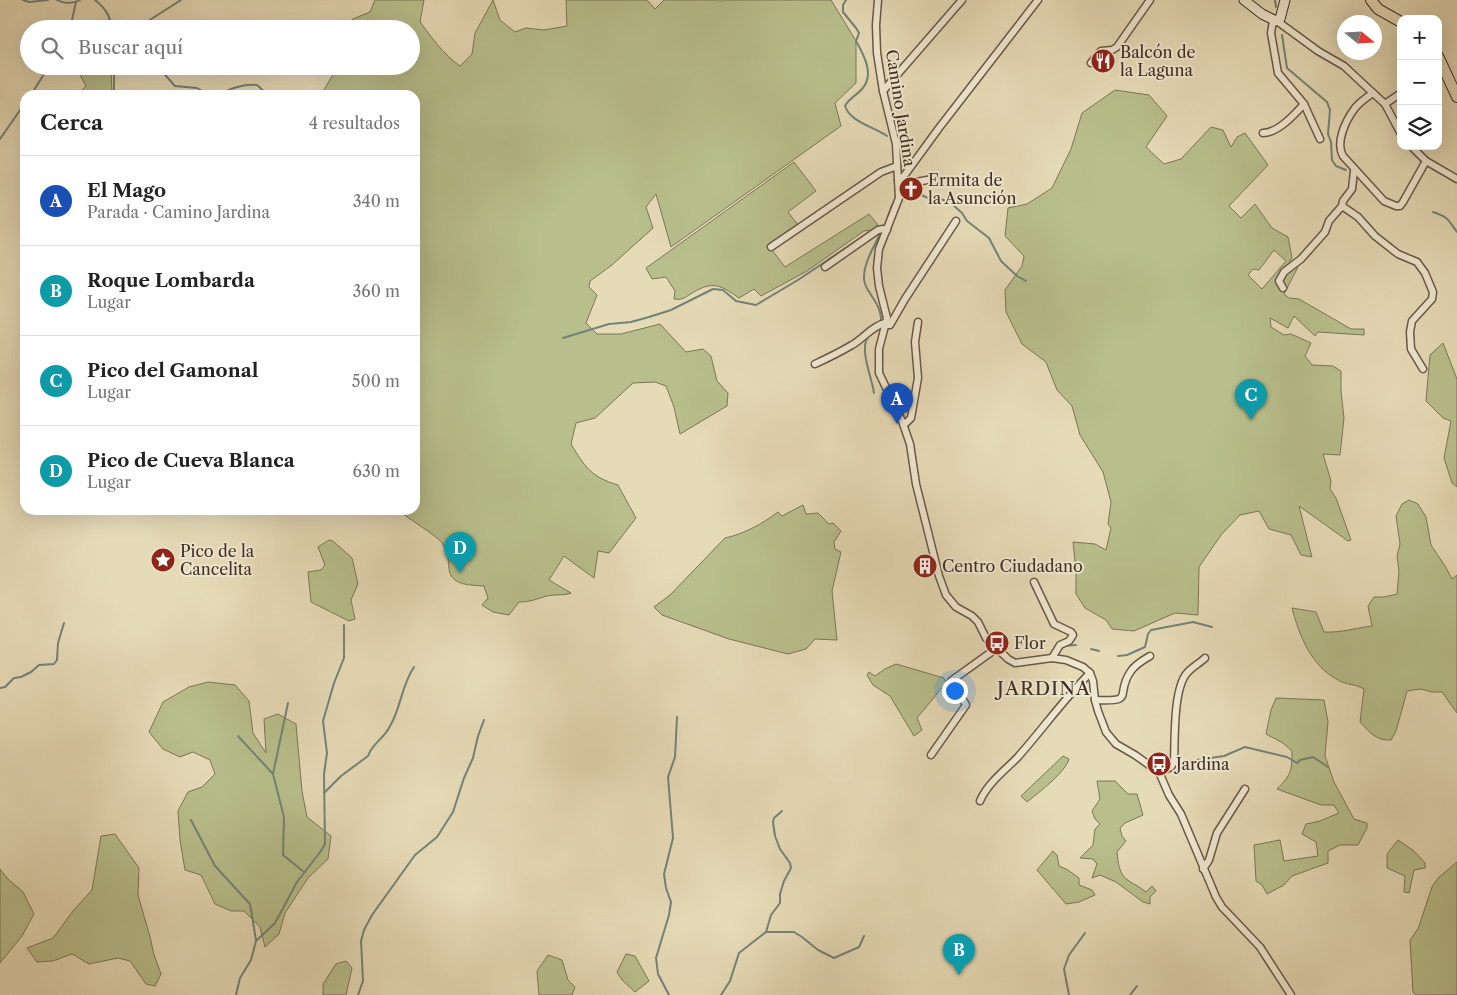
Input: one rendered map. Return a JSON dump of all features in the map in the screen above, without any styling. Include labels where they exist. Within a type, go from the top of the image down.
[{"type":"main road","points":[[1244,0],[1262,14],[1276,18],[1284,1]]},
{"type":"main road","points":[[1372,0],[1378,9],[1397,20]]},
{"type":"main road","points":[[1442,73],[1457,97]]},
{"type":"street","name":"Camino Jardina","points":[[878,0],[876,25],[877,53],[883,91],[896,144],[898,183],[898,202],[879,249],[877,268],[879,286],[887,318],[879,350],[879,373],[904,425],[910,444],[916,484],[938,576],[946,595],[956,607],[972,616],[978,622],[986,638],[1008,659],[1015,663],[1052,658],[1066,660],[1083,667],[1090,673]]},
{"type":"street","points":[[883,91],[962,0]]},
{"type":"street","points":[[898,183],[1038,0]]},
{"type":"street","points":[[1091,63],[1101,51],[1112,50],[1117,47],[1150,0]]},
{"type":"street","points":[[1320,139],[1304,104],[1278,74],[1271,33],[1276,18],[1318,51],[1344,66],[1385,104],[1397,126]]},
{"type":"street","points":[[1373,93],[1355,109],[1341,136],[1340,151],[1354,171],[1365,179],[1384,201],[1400,206],[1426,161]]},
{"type":"street","points":[[1385,104],[1397,96]]},
{"type":"street","points":[[1263,133],[1270,132],[1280,126],[1304,104]]},
{"type":"street","points":[[1414,150],[1426,161],[1457,180]]},
{"type":"street","points":[[771,247],[881,172],[897,166]]},
{"type":"street","points":[[1283,288],[1279,281],[1281,276],[1305,255],[1325,232],[1329,221],[1342,206],[1343,201],[1352,189],[1354,171]]},
{"type":"street","points":[[898,183],[933,179]]},
{"type":"street","points":[[1342,206],[1358,217],[1375,236],[1398,254],[1417,262],[1425,273],[1433,292],[1432,299],[1412,321],[1410,332],[1411,349],[1423,369]]},
{"type":"street","points":[[816,364],[853,344],[880,324],[890,325],[956,221]]},
{"type":"street","points":[[825,267],[878,230],[887,230]]},
{"type":"street","points":[[904,425],[911,418],[918,378],[915,342],[918,322]]},
{"type":"street","points":[[1034,582],[1054,624],[1071,632],[1073,635],[1069,641],[1060,645],[1052,658]]},
{"type":"street","points":[[931,754],[966,705],[966,702],[949,685],[950,682],[997,648]]},
{"type":"street","points":[[1094,700],[1117,701],[1123,694],[1131,671],[1150,656]]},
{"type":"street","points":[[1159,772],[1171,767],[1174,762],[1177,702],[1182,681],[1187,673],[1206,658]]},
{"type":"street","points":[[980,801],[984,792],[1090,673],[1094,681],[1094,700],[1106,732],[1116,744],[1159,772],[1169,795],[1181,814],[1216,897],[1222,907],[1260,948],[1291,995]]},
{"type":"street","points":[[1203,869],[1210,860],[1217,833],[1246,790]]},
{"type":"green space","points":[[375,0],[424,0],[420,22],[420,20],[352,20],[370,12]]},
{"type":"green space","points":[[493,0],[500,20],[515,32],[526,28],[544,30],[567,26],[566,0],[647,0],[655,9],[664,0],[718,0],[720,2],[722,0],[831,0],[856,41],[856,83],[835,103],[841,126],[671,247],[656,194],[646,207],[653,228],[612,265],[590,281],[589,287],[597,295],[586,323],[597,334],[621,334],[660,324],[686,352],[703,349],[711,356],[717,381],[728,393],[727,406],[680,434],[674,407],[666,386],[655,382],[633,383],[595,418],[576,423],[571,444],[576,452],[595,475],[618,485],[636,518],[609,553],[598,551],[594,578],[564,556],[549,580],[571,593],[550,595],[519,602],[509,615],[493,612],[482,605],[488,598],[484,586],[462,584],[453,579],[449,569],[447,552],[442,543],[405,515],[420,515],[420,90],[324,90],[333,75],[420,75],[420,22],[443,51],[460,66],[472,54],[475,33]]},
{"type":"green space","points":[[80,75],[111,75],[112,90],[82,90],[86,86]]},
{"type":"green space","points":[[1115,90],[1149,95],[1167,116],[1146,147],[1164,164],[1181,159],[1211,127],[1223,130],[1231,147],[1237,137],[1245,133],[1268,165],[1229,206],[1241,218],[1255,204],[1272,228],[1288,237],[1292,258],[1289,263],[1298,267],[1284,294],[1289,298],[1299,299],[1351,329],[1364,329],[1364,335],[1318,332],[1315,336],[1294,316],[1288,328],[1270,318],[1271,327],[1284,335],[1291,334],[1311,343],[1305,356],[1312,365],[1333,366],[1341,371],[1344,418],[1340,455],[1323,454],[1331,481],[1330,489],[1336,498],[1351,540],[1348,541],[1299,506],[1312,557],[1301,555],[1291,535],[1269,529],[1259,511],[1240,515],[1221,535],[1199,567],[1198,615],[1175,613],[1134,631],[1112,629],[1106,620],[1085,608],[1076,594],[1073,542],[1095,544],[1106,550],[1111,528],[1108,524],[1111,502],[1103,472],[1080,435],[1072,406],[1057,390],[1046,362],[1022,344],[1006,312],[1005,290],[1022,266],[1024,256],[1005,236],[1008,208],[1027,204],[1052,188],[1071,149],[1082,113]],"holes":[[[1274,250],[1286,261],[1262,289],[1248,275],[1253,269],[1259,270]]]},
{"type":"green space","points":[[794,162],[816,191],[788,212],[799,226],[769,246],[785,267],[869,214],[878,225],[872,230],[864,231],[807,271],[761,296],[754,289],[739,298],[720,287],[709,286],[703,287],[682,299],[674,299],[675,291],[666,277],[652,279],[646,268]]},
{"type":"green space","points":[[1443,343],[1457,379],[1457,487],[1452,483],[1444,458],[1451,421],[1443,418],[1426,401],[1430,355]]},
{"type":"green space","points":[[1409,500],[1418,504],[1426,517],[1431,545],[1452,579],[1457,575],[1457,713],[1442,692],[1420,689],[1407,691],[1396,731],[1391,740],[1386,740],[1374,736],[1360,722],[1364,689],[1338,680],[1320,667],[1313,658],[1298,629],[1292,608],[1316,612],[1324,632],[1372,626],[1368,606],[1374,597],[1397,594],[1399,571],[1397,556],[1400,544],[1396,516],[1402,504]]},
{"type":"green space","points":[[803,505],[806,514],[818,513],[829,524],[833,523],[841,531],[834,542],[835,549],[841,552],[832,591],[837,640],[815,639],[806,649],[788,654],[729,639],[662,615],[654,607],[670,595],[725,538],[753,528],[778,512],[782,516]]},
{"type":"green space","points":[[329,540],[333,541],[352,558],[358,584],[351,600],[355,619],[349,621],[311,602],[308,572],[321,570],[325,565],[318,547]]},
{"type":"green space","points":[[896,664],[944,678],[946,683],[917,718],[922,730],[914,736],[890,696],[873,685],[867,675],[869,672],[875,676]]},
{"type":"green space","points":[[208,682],[235,685],[249,701],[253,733],[266,753],[264,719],[278,714],[296,724],[302,791],[307,817],[331,836],[328,859],[308,878],[285,913],[279,934],[265,947],[260,927],[244,911],[231,911],[215,904],[201,875],[185,870],[178,811],[188,792],[202,787],[215,774],[210,760],[193,752],[180,757],[163,749],[149,732],[163,702],[189,687]]},
{"type":"green space","points":[[1276,698],[1324,700],[1328,722],[1325,756],[1334,782],[1354,819],[1367,823],[1367,828],[1358,845],[1340,845],[1328,851],[1328,863],[1292,876],[1284,885],[1267,894],[1262,885],[1256,881],[1254,845],[1280,840],[1284,861],[1318,856],[1316,842],[1302,834],[1306,824],[1320,821],[1339,813],[1334,805],[1321,805],[1277,789],[1290,772],[1292,751],[1283,743],[1266,734],[1271,710]]},
{"type":"green space","points":[[1063,756],[1069,759],[1067,764],[1051,782],[1027,802],[1021,796]]},
{"type":"green space","points":[[1097,781],[1115,781],[1128,794],[1137,794],[1143,815],[1125,823],[1120,828],[1122,836],[1126,841],[1117,852],[1117,856],[1120,868],[1126,878],[1146,892],[1152,886],[1156,891],[1150,897],[1150,904],[1143,902],[1116,882],[1100,875],[1092,878],[1097,864],[1093,859],[1080,858],[1093,845],[1095,829],[1100,824],[1095,819],[1092,811],[1100,799]]},
{"type":"green space","points":[[115,834],[139,868],[138,895],[161,974],[155,986],[146,984],[130,961],[118,958],[89,964],[72,954],[53,961],[37,962],[27,948],[53,938],[73,911],[92,890],[101,836]]},
{"type":"green space","points":[[1398,840],[1414,851],[1425,863],[1425,868],[1414,870],[1409,893],[1404,892],[1405,876],[1387,868],[1387,854]]},
{"type":"green space","points":[[1053,851],[1057,855],[1059,866],[1079,878],[1079,885],[1092,890],[1095,895],[1079,902],[1066,904],[1037,870]]},
{"type":"green space","points":[[1457,862],[1457,995],[1416,995],[1413,992],[1410,940],[1418,929],[1432,887],[1438,878]]},
{"type":"green space","points":[[0,869],[23,892],[34,914],[22,936],[0,963]]},
{"type":"green space","points":[[626,954],[635,956],[649,981],[635,992],[622,980],[617,972]]},
{"type":"green space","points":[[548,955],[562,960],[568,980],[575,987],[572,995],[539,995],[537,971]]},
{"type":"green space","points":[[346,961],[352,968],[346,995],[323,995],[323,984],[336,964]]},
{"type":"waterway","points":[[23,0],[29,2],[48,0]]},
{"type":"waterway","points":[[57,0],[68,3],[80,0]]},
{"type":"waterway","points":[[95,0],[102,6],[110,20]]},
{"type":"waterway","points":[[150,20],[181,0]]},
{"type":"waterway","points":[[846,0],[843,5],[843,12],[859,33],[856,41],[867,65],[868,78],[862,89],[845,106],[848,112],[857,120],[887,136]]},
{"type":"waterway","points":[[1275,0],[1276,7]]},
{"type":"waterway","points":[[72,20],[76,2]]},
{"type":"waterway","points":[[1282,35],[1287,68],[1327,102],[1330,110],[1328,134],[1331,142],[1332,160],[1336,166],[1346,170]]},
{"type":"waterway","points":[[34,90],[43,75]]},
{"type":"waterway","points":[[114,75],[114,90]]},
{"type":"waterway","points":[[165,75],[175,86],[200,90]]},
{"type":"waterway","points":[[228,90],[247,85],[257,85],[262,90]]},
{"type":"waterway","points":[[0,139],[20,110]]},
{"type":"waterway","points":[[919,194],[928,198],[941,199],[952,204],[962,213],[967,221],[989,238],[1001,261],[1017,276],[1026,281]]},
{"type":"waterway","points":[[885,225],[892,205]]},
{"type":"waterway","points":[[1433,212],[1443,216],[1457,232]]},
{"type":"waterway","points":[[881,232],[864,271],[864,282],[879,308],[881,321]]},
{"type":"waterway","points":[[563,338],[609,324],[631,322],[671,310],[713,289],[723,290],[736,301],[756,305],[798,280],[868,233]]},
{"type":"waterway","points":[[871,334],[879,328]]},
{"type":"waterway","points":[[868,337],[865,356],[874,393]]},
{"type":"waterway","points":[[1118,656],[1127,655],[1145,647],[1151,630],[1193,622],[1212,627]]},
{"type":"waterway","points":[[0,688],[5,687],[14,678],[31,672],[39,665],[54,664],[57,660],[58,643],[64,623]]},
{"type":"waterway","points":[[236,995],[240,978],[251,960],[256,941],[275,923],[297,882],[325,844],[324,774],[327,753],[323,721],[334,683],[344,658],[344,625]]},
{"type":"waterway","points":[[1064,646],[1076,645]]},
{"type":"waterway","points":[[1091,649],[1099,651]]},
{"type":"waterway","points":[[324,793],[341,776],[368,756],[372,748],[387,732],[393,721],[406,682],[414,667]]},
{"type":"waterway","points":[[288,703],[273,774],[284,817],[283,855],[304,872]]},
{"type":"waterway","points":[[669,995],[658,974],[656,958],[671,902],[664,874],[673,838],[668,777],[675,757],[677,717]]},
{"type":"waterway","points":[[358,995],[363,981],[361,941],[364,930],[372,915],[415,855],[437,837],[453,812],[473,758],[484,720]]},
{"type":"waterway","points":[[238,736],[273,774]]},
{"type":"waterway","points":[[1176,763],[1224,756],[1245,747],[1287,757],[1297,763],[1300,760],[1313,757],[1328,767]]},
{"type":"waterway","points":[[1161,763],[1172,763]]},
{"type":"waterway","points":[[766,932],[771,915],[780,903],[780,894],[784,881],[791,868],[775,836],[774,818],[782,811]]},
{"type":"waterway","points":[[191,820],[215,866],[250,904],[256,940]]},
{"type":"waterway","points":[[721,995],[730,981],[739,953],[766,932],[794,932],[818,950],[834,958],[859,947],[864,936]]},
{"type":"waterway","points":[[1069,995],[1064,969],[1069,955],[1085,933]]},
{"type":"waterway","points":[[1130,995],[1137,986]]},
{"type":"place","name":"Balcón de la Laguna","points":[[1103,61]]},
{"type":"place","name":"Ermita de la Asunción","points":[[911,189]]},
{"type":"place","name":"Pico del Gamonal","points":[[1251,420]]},
{"type":"place","name":"El Mago","points":[[897,424]]},
{"type":"place","name":"Pico de la Cancelita","points":[[163,560]]},
{"type":"place","name":"Centro Ciudadano","points":[[925,566]]},
{"type":"place","name":"Pico de Cueva Blanca","points":[[460,573]]},
{"type":"place","name":"Flor","points":[[997,643]]},
{"type":"place","name":"Jardina","points":[[1159,764]]},
{"type":"place","name":"Roque Lombarda","points":[[959,975]]},
{"type":"district","name":"JARDINA","points":[[1044,688]]}]
